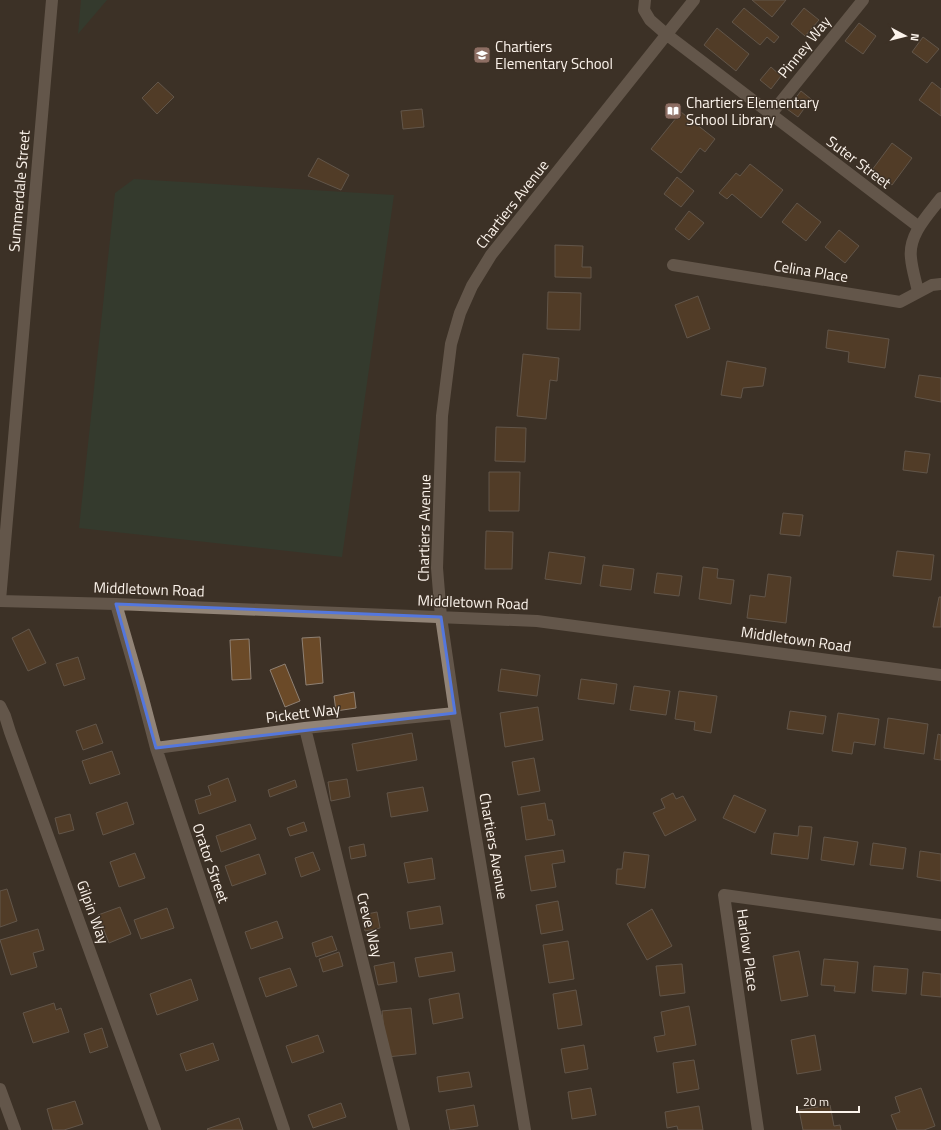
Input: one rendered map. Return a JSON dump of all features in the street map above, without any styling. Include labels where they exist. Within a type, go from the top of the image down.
[{"type":"street","name":"Summerdale Street","points":[[0,601],[52,0]]},
{"type":"street","name":"Suter Street","points":[[644,0],[644,10],[650,20],[666,34],[919,227]]},
{"type":"street","name":"Chartiers Avenue","points":[[525,1130],[455,713],[441,617],[437,568],[442,416],[451,344],[460,313],[472,286],[491,255],[694,0]]},
{"type":"street","name":"Pinney Way","points":[[771,114],[863,0]]},
{"type":"street","points":[[918,292],[910,257],[911,245],[919,227],[941,198]]},
{"type":"street","name":"Celina Place","points":[[672,265],[900,302],[932,285],[941,284]]},
{"type":"street","name":"Middletown Road","points":[[0,601],[116,604],[537,621],[941,675]]},
{"type":"street","name":"Orator Street","points":[[116,604],[156,748],[284,1130]]},
{"type":"street","name":"Gilpin Way","points":[[0,706],[5,716],[156,1130]]},
{"type":"street","name":"Pickett Way","points":[[156,748],[305,728],[455,713]]},
{"type":"street","name":"Creve Way","points":[[305,728],[404,1130]]},
{"type":"street","name":"Harlow Place","points":[[758,1130],[724,895],[941,925]]},
{"type":"street","points":[[0,1088],[15,1130]]},
{"type":"highlighted area","points":[[116,604],[441,617],[455,713],[156,748]]},
{"type":"green space","points":[[81,0],[107,0],[78,34]]},
{"type":"green space","points":[[134,179],[394,195],[342,557],[79,528],[115,193]]},
{"type":"building","points":[[752,0],[786,0],[772,17]]},
{"type":"building","points":[[744,8],[779,37],[774,43],[767,37],[760,45],[732,22]]},
{"type":"building","points":[[804,8],[819,20],[805,36],[791,24]]},
{"type":"building","points":[[859,23],[876,36],[863,54],[845,41]]},
{"type":"building","points":[[717,28],[749,54],[736,71],[704,45]]},
{"type":"building","points":[[923,37],[939,49],[927,63],[912,52]]},
{"type":"building","points":[[771,67],[781,76],[771,89],[760,80]]},
{"type":"building","points":[[158,82],[174,97],[157,114],[142,98]]},
{"type":"building","points":[[932,82],[941,89],[941,116],[919,100]]},
{"type":"building","points":[[801,91],[811,99],[798,117],[787,109]]},
{"type":"building","points":[[422,109],[424,127],[403,129],[401,111]]},
{"type":"building","points":[[681,112],[715,139],[705,152],[700,148],[681,173],[651,149]]},
{"type":"building","points":[[892,143],[912,158],[892,185],[872,170]]},
{"type":"building","points":[[318,158],[349,175],[341,190],[308,176]]},
{"type":"building","points":[[750,164],[783,190],[761,218],[732,194],[727,199],[719,193],[736,173],[740,176]]},
{"type":"building","points":[[677,177],[694,191],[681,207],[664,194]]},
{"type":"building","points":[[797,203],[821,222],[806,241],[782,222]]},
{"type":"building","points":[[689,211],[704,223],[689,240],[675,229]]},
{"type":"building","points":[[839,230],[859,246],[845,263],[825,247]]},
{"type":"building","points":[[555,245],[583,246],[582,267],[591,267],[591,278],[555,277]]},
{"type":"building","points":[[548,292],[581,293],[580,330],[547,329]]},
{"type":"building","points":[[698,296],[710,329],[687,338],[675,305]]},
{"type":"building","points":[[828,330],[889,339],[885,368],[848,362],[849,352],[826,348]]},
{"type":"building","points":[[523,354],[559,358],[557,381],[550,380],[546,419],[517,416]]},
{"type":"building","points":[[727,361],[766,368],[763,386],[743,388],[741,398],[721,395]]},
{"type":"building","points":[[919,375],[941,378],[941,402],[915,397]]},
{"type":"building","points":[[496,427],[526,428],[525,462],[495,461]]},
{"type":"building","points":[[905,451],[930,454],[927,473],[903,470]]},
{"type":"building","points":[[489,472],[520,472],[519,511],[489,511]]},
{"type":"building","points":[[783,513],[803,515],[800,536],[780,534]]},
{"type":"building","points":[[486,531],[513,532],[512,569],[485,569]]},
{"type":"building","points":[[897,551],[934,555],[931,580],[893,576]]},
{"type":"building","points":[[549,552],[585,557],[581,584],[545,579]]},
{"type":"building","points":[[603,565],[634,569],[631,590],[600,586]]},
{"type":"building","points":[[703,567],[718,569],[717,578],[734,580],[731,604],[699,599]]},
{"type":"building","points":[[657,573],[682,576],[679,596],[654,593]]},
{"type":"building","points":[[768,574],[791,577],[786,623],[747,618],[750,595],[765,597]]},
{"type":"building","points":[[939,597],[941,597],[941,627],[933,627]]},
{"type":"building","points":[[29,629],[46,663],[28,671],[12,638]]},
{"type":"building","points":[[320,637],[323,683],[306,685],[302,638]]},
{"type":"building","points":[[249,639],[251,679],[232,680],[230,640]]},
{"type":"building","points":[[78,657],[85,679],[64,686],[56,664]]},
{"type":"building","points":[[285,664],[300,701],[285,707],[270,670]]},
{"type":"building","points":[[501,669],[540,675],[537,696],[498,691]]},
{"type":"building","points":[[581,679],[617,684],[614,704],[578,699]]},
{"type":"building","points":[[634,686],[670,691],[666,715],[630,710]]},
{"type":"building","points":[[679,691],[717,696],[711,733],[694,730],[695,722],[675,719]]},
{"type":"building","points":[[354,692],[356,708],[336,711],[334,696]]},
{"type":"building","points":[[538,707],[543,740],[505,747],[500,713]]},
{"type":"building","points":[[790,711],[826,716],[823,734],[787,729]]},
{"type":"building","points":[[838,713],[879,719],[875,745],[854,742],[852,754],[832,751]]},
{"type":"building","points":[[888,718],[928,724],[924,754],[884,748]]},
{"type":"building","points":[[96,724],[103,743],[83,750],[76,731]]},
{"type":"building","points":[[412,733],[417,760],[357,771],[352,744]]},
{"type":"building","points":[[938,734],[941,735],[941,760],[934,759]]},
{"type":"building","points":[[112,751],[120,774],[90,784],[82,761]]},
{"type":"building","points":[[534,758],[540,791],[518,795],[512,762]]},
{"type":"building","points":[[228,778],[236,801],[199,814],[195,800],[211,795],[208,786]]},
{"type":"building","points":[[347,779],[350,797],[331,801],[328,782]]},
{"type":"building","points":[[295,780],[297,787],[270,797],[268,790]]},
{"type":"building","points":[[423,787],[428,811],[391,817],[387,793]]},
{"type":"building","points":[[673,793],[676,799],[683,796],[696,820],[665,836],[653,813],[665,808],[661,799]]},
{"type":"building","points":[[734,795],[766,810],[755,833],[723,818]]},
{"type":"building","points":[[127,802],[134,824],[103,835],[96,813]]},
{"type":"building","points":[[545,803],[548,820],[552,820],[555,835],[526,840],[521,807]]},
{"type":"building","points":[[70,814],[74,830],[59,834],[55,818]]},
{"type":"building","points":[[304,822],[307,831],[290,836],[287,828]]},
{"type":"building","points":[[250,824],[256,839],[221,852],[216,836]]},
{"type":"building","points":[[799,826],[812,827],[808,859],[771,854],[774,833],[798,836]]},
{"type":"building","points":[[824,837],[858,842],[854,865],[821,860]]},
{"type":"building","points":[[873,843],[906,848],[903,869],[870,865]]},
{"type":"building","points":[[364,844],[366,856],[351,859],[349,847]]},
{"type":"building","points":[[563,850],[565,862],[552,864],[556,887],[531,891],[525,856]]},
{"type":"building","points":[[920,851],[941,854],[941,881],[917,877]]},
{"type":"building","points":[[313,852],[320,870],[301,877],[295,858]]},
{"type":"building","points":[[624,852],[649,855],[645,888],[616,884],[617,869],[622,869]]},
{"type":"building","points":[[135,853],[145,878],[119,887],[110,862]]},
{"type":"building","points":[[259,854],[266,874],[232,886],[225,866]]},
{"type":"building","points":[[432,858],[435,879],[408,883],[404,863]]},
{"type":"building","points":[[7,889],[17,921],[0,927],[0,891]]},
{"type":"building","points":[[558,901],[563,930],[541,934],[536,905]]},
{"type":"building","points":[[440,906],[443,924],[410,929],[407,912]]},
{"type":"building","points":[[120,907],[131,934],[109,943],[98,915]]},
{"type":"building","points":[[167,908],[174,928],[141,939],[134,920]]},
{"type":"building","points":[[652,909],[672,946],[647,960],[627,924]]},
{"type":"building","points":[[377,912],[380,928],[365,931],[362,915]]},
{"type":"building","points":[[277,921],[283,938],[251,949],[245,932]]},
{"type":"building","points":[[38,929],[44,950],[33,953],[37,967],[11,975],[0,940]]},
{"type":"building","points":[[332,936],[337,950],[316,957],[312,943]]},
{"type":"building","points":[[568,941],[574,979],[549,983],[543,945]]},
{"type":"building","points":[[799,951],[808,996],[781,1001],[773,956]]},
{"type":"building","points":[[339,952],[343,966],[323,972],[319,959]]},
{"type":"building","points":[[452,952],[455,971],[419,977],[415,958]]},
{"type":"building","points":[[824,959],[858,962],[855,993],[834,991],[835,986],[821,985]]},
{"type":"building","points":[[394,962],[397,982],[378,985],[374,966]]},
{"type":"building","points":[[682,964],[685,993],[660,996],[656,966]]},
{"type":"building","points":[[874,966],[908,969],[906,994],[872,991]]},
{"type":"building","points":[[290,968],[297,986],[266,997],[259,978]]},
{"type":"building","points":[[923,972],[941,974],[941,997],[921,995]]},
{"type":"building","points":[[191,979],[198,1000],[157,1015],[150,994]]},
{"type":"building","points":[[576,990],[582,1025],[558,1029],[553,994]]},
{"type":"building","points":[[459,993],[463,1018],[433,1024],[429,999]]},
{"type":"building","points":[[54,1003],[56,1010],[61,1008],[69,1032],[33,1043],[23,1013]]},
{"type":"building","points":[[689,1006],[696,1045],[657,1052],[654,1037],[665,1035],[661,1012]]},
{"type":"building","points":[[411,1008],[416,1054],[387,1057],[382,1011]]},
{"type":"building","points":[[102,1028],[108,1047],[90,1053],[84,1034]]},
{"type":"building","points":[[318,1035],[324,1052],[292,1063],[286,1046]]},
{"type":"building","points":[[815,1035],[821,1070],[797,1074],[791,1040]]},
{"type":"building","points":[[213,1043],[219,1060],[186,1071],[180,1054]]},
{"type":"building","points":[[584,1045],[588,1069],[565,1073],[561,1049]]},
{"type":"building","points":[[694,1060],[699,1089],[677,1093],[673,1063]]},
{"type":"building","points":[[469,1072],[472,1087],[439,1092],[437,1077]]},
{"type":"building","points":[[591,1088],[596,1115],[572,1119],[568,1092]]},
{"type":"building","points":[[921,1088],[935,1126],[924,1130],[897,1130],[891,1115],[900,1112],[895,1097]]},
{"type":"building","points":[[75,1101],[83,1124],[64,1130],[53,1130],[47,1109]]},
{"type":"building","points":[[341,1103],[346,1117],[313,1128],[308,1115]]},
{"type":"building","points":[[474,1105],[478,1126],[450,1130],[446,1110]]},
{"type":"building","points":[[830,1105],[834,1126],[840,1125],[841,1130],[803,1130],[799,1110]]},
{"type":"building","points":[[699,1106],[703,1130],[678,1130],[677,1126],[667,1128],[665,1112]]},
{"type":"building","points":[[239,1118],[243,1130],[207,1129]]},
{"type":"place","name":"Chartiers Elementary School","points":[[482,55]]},
{"type":"place","name":"Chartiers Elementary School Library","points":[[673,111]]}]
